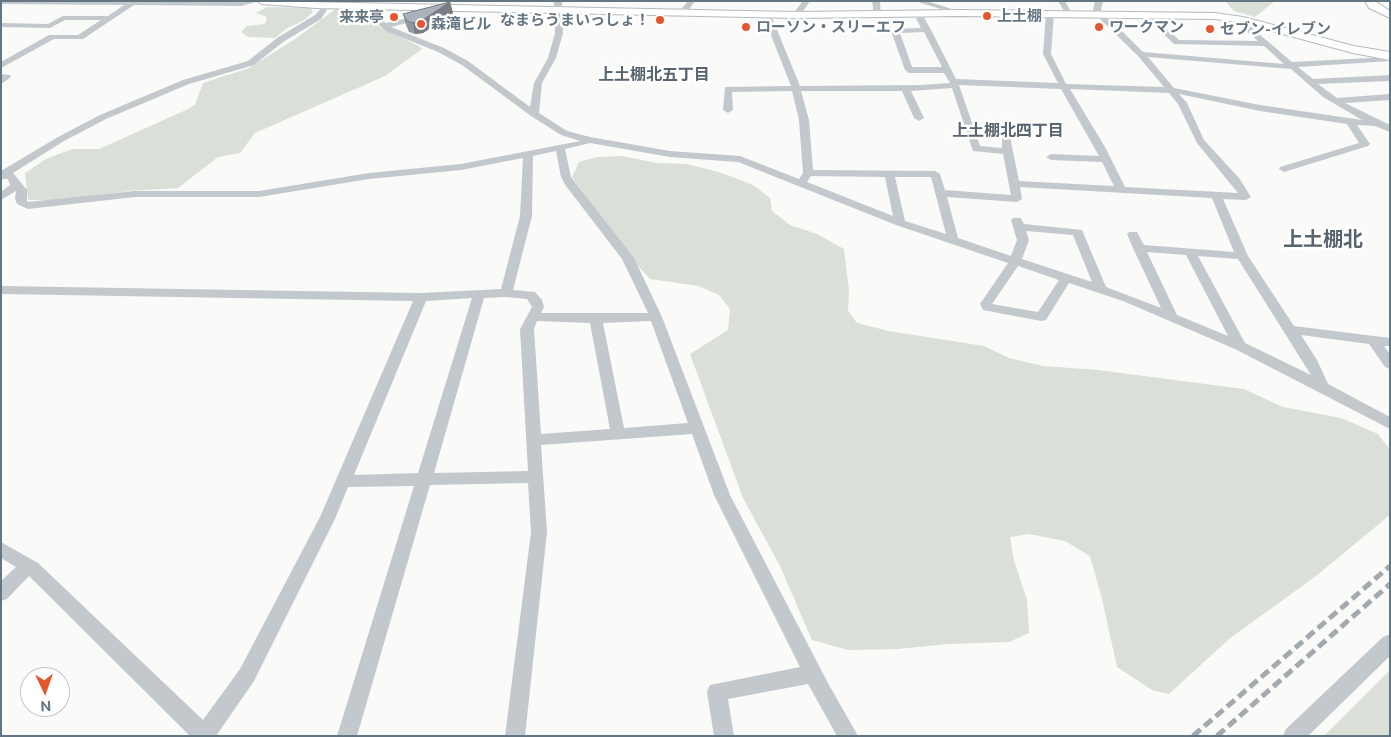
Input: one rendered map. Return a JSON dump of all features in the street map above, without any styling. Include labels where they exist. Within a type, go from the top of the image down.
[{"type":"street","points":[[1,2],[241,4],[257,1]]},
{"type":"street","points":[[262,1],[371,5],[559,6],[682,13],[767,15],[1100,14],[1236,19],[1390,58]]},
{"type":"street","points":[[682,13],[692,1]]},
{"type":"street","points":[[796,15],[807,1]]},
{"type":"street","points":[[876,1],[878,15]]},
{"type":"street","points":[[918,1],[937,4],[960,13]]},
{"type":"street","points":[[1060,1],[1070,14]]},
{"type":"street","points":[[1015,184],[1246,197],[1235,180],[1200,140],[1182,103],[1172,90],[1141,54],[1100,14],[1098,10],[1099,1]]},
{"type":"street","points":[[1370,1],[1379,10],[1390,15]]},
{"type":"street","points":[[1,66],[52,37],[80,37],[134,2]]},
{"type":"street","points":[[3,172],[16,167],[103,116],[186,82],[251,63],[272,46],[318,17],[320,4]]},
{"type":"street","points":[[371,5],[366,10],[384,26],[465,63],[557,130],[589,140],[670,154],[740,159],[900,222],[1014,262],[1127,298],[1240,346],[1321,386],[1390,424]]},
{"type":"street","points":[[384,26],[457,6]]},
{"type":"street","points":[[534,114],[538,83],[552,58],[559,33],[559,6]]},
{"type":"street","points":[[918,14],[948,70],[976,149],[1007,151]]},
{"type":"street","points":[[1050,14],[1047,54],[1062,85],[1106,159],[1120,190]]},
{"type":"street","points":[[767,15],[796,88],[804,120],[808,173],[800,184]]},
{"type":"street","points":[[1149,15],[1177,42],[1266,44]]},
{"type":"street","points":[[1,25],[50,26],[63,18],[108,18]]},
{"type":"street","points":[[1236,19],[1309,82],[1335,101],[1385,126]]},
{"type":"street","points":[[927,30],[895,31],[909,70],[948,70]]},
{"type":"street","points":[[1141,54],[1291,66],[1390,58]]},
{"type":"street","points":[[1376,60],[1390,68]]},
{"type":"street","points":[[1,77],[7,77],[1,81]]},
{"type":"street","points":[[1309,82],[1390,78]]},
{"type":"street","points":[[728,110],[728,89],[905,88],[954,84],[1062,85],[1172,90],[1244,106],[1385,126]]},
{"type":"street","points":[[905,88],[919,118]]},
{"type":"street","points":[[1335,101],[1390,97]]},
{"type":"street","points":[[1284,169],[1365,144],[1350,122]]},
{"type":"street","points":[[940,193],[1017,199],[1005,137]]},
{"type":"street","points":[[3,172],[13,177],[16,186],[22,190],[20,200],[22,204],[34,206],[135,194],[265,194],[369,176],[448,169],[583,143],[589,140]]},
{"type":"street","points":[[560,147],[566,177],[571,186],[628,258],[656,317],[722,495],[844,735]]},
{"type":"street","points":[[506,293],[526,216],[528,153]]},
{"type":"street","points":[[1051,157],[1106,159]]},
{"type":"street","points":[[808,173],[934,174],[954,240]]},
{"type":"street","points":[[889,173],[900,222]]},
{"type":"street","points":[[1,197],[16,186]]},
{"type":"street","points":[[1216,196],[1242,256],[1291,330],[1317,374],[1321,386]]},
{"type":"street","points":[[1066,279],[1041,317],[987,307],[986,304],[1014,262],[1023,240],[1018,224],[1078,232],[1100,288]]},
{"type":"street","points":[[1133,234],[1172,317]]},
{"type":"street","points":[[1139,248],[1242,256]]},
{"type":"street","points":[[1190,252],[1240,346]]},
{"type":"street","points":[[1,290],[422,297],[506,293],[531,296],[536,300],[538,307],[528,329],[539,532],[515,736]]},
{"type":"street","points":[[347,736],[479,295]]},
{"type":"street","points":[[1,549],[28,566],[64,597],[204,735],[247,675],[345,481],[422,297]]},
{"type":"street","points":[[533,317],[596,319],[656,317]]},
{"type":"street","points":[[596,319],[618,434]]},
{"type":"street","points":[[1291,330],[1390,342]]},
{"type":"street","points":[[1373,340],[1390,364]]},
{"type":"street","points":[[534,440],[696,428]]},
{"type":"street","points":[[345,481],[536,477]]},
{"type":"street","points":[[1,593],[28,566]]},
{"type":"street","points":[[1293,736],[1390,643]]},
{"type":"street","points":[[724,736],[717,692],[814,674]]},
{"type":"shaded area","points":[[1225,1],[1275,1],[1255,17],[1234,11]]},
{"type":"shaded area","points":[[267,7],[311,8],[313,12],[306,19],[286,29],[275,38],[248,37],[241,32],[247,26],[265,24],[267,17],[256,13]]},
{"type":"shaded area","points":[[354,7],[380,27],[422,49],[385,76],[255,133],[240,153],[218,157],[178,188],[130,191],[59,200],[28,200],[25,173],[46,159],[72,149],[99,149],[186,110],[195,105],[203,83],[249,68],[295,39],[337,8]]},
{"type":"shaded area","points":[[622,156],[657,163],[687,164],[722,173],[753,185],[770,198],[772,211],[790,225],[817,234],[844,249],[849,290],[848,311],[857,323],[889,331],[984,346],[1009,358],[1043,366],[1098,370],[1244,389],[1283,407],[1341,418],[1378,434],[1390,450],[1390,515],[1316,576],[1229,639],[1169,694],[1152,690],[1117,667],[1090,556],[1065,541],[1029,534],[1010,537],[1014,561],[1027,600],[1029,633],[1009,642],[949,644],[897,649],[848,650],[812,640],[780,566],[743,498],[690,354],[728,330],[730,309],[719,295],[698,286],[650,279],[631,258],[572,177],[579,162],[597,157]]},
{"type":"shaded area","points":[[1390,670],[1390,736],[1324,736]]},
{"type":"building","points":[[450,2],[421,21],[413,23],[407,21],[403,14]]},
{"type":"railway","points":[[1193,736],[1390,566]]},
{"type":"railway","points":[[1217,736],[1390,584]]},
{"type":"place","name":"上土棚","points":[[987,16]]},
{"type":"place","name":"来来亭","points":[[394,17]]},
{"type":"place","name":"なまらうまいっしょ！","points":[[660,20]]},
{"type":"place","name":"森滝ビル","points":[[421,24]]},
{"type":"place","name":"ローソン・スリーエフ","points":[[746,27]]},
{"type":"place","name":"ワークマン","points":[[1099,27]]},
{"type":"place","name":"セブン-イレブン","points":[[1210,29]]},
{"type":"district","name":"上土棚北五丁目","points":[[654,75]]},
{"type":"district","name":"上土棚北四丁目","points":[[1008,131]]},
{"type":"district","name":"上土棚北","points":[[1323,240]]}]
